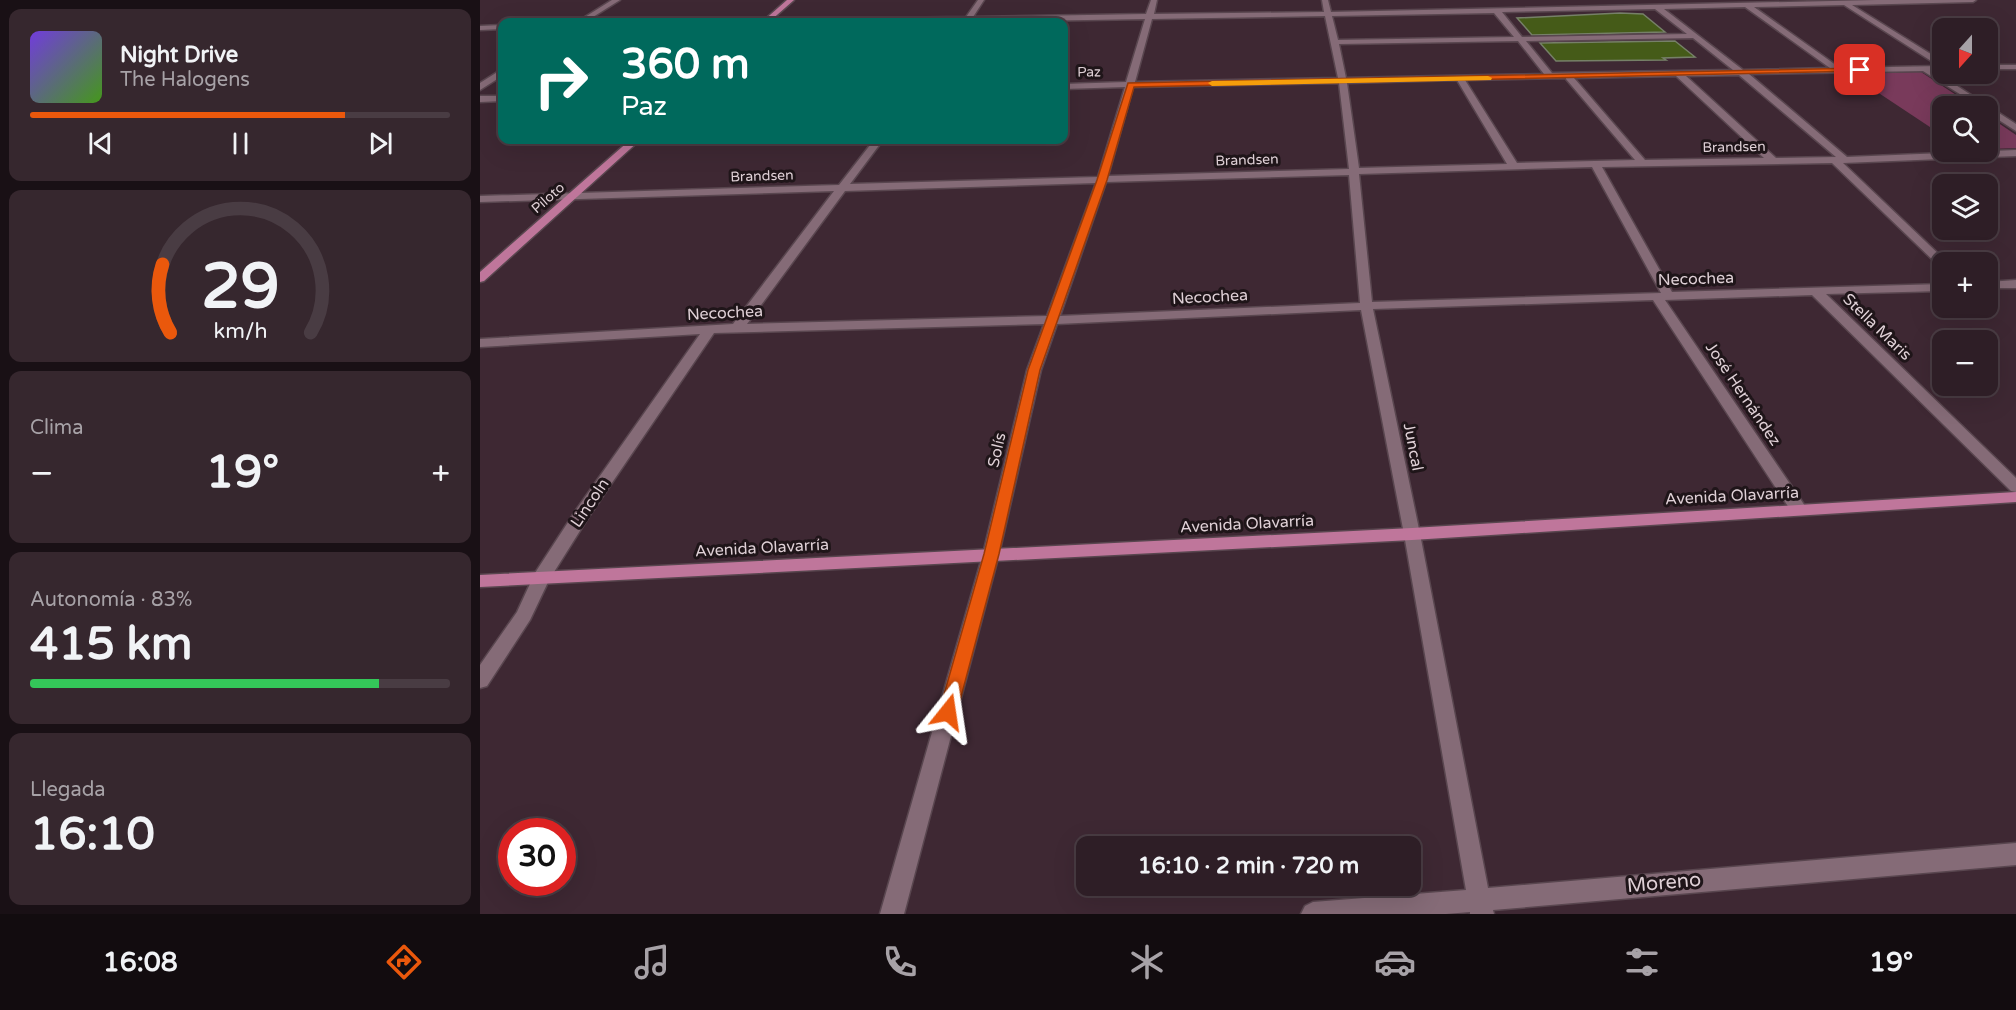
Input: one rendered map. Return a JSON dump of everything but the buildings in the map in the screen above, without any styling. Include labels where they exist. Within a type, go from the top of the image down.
[{"type":"main road","points":[[770,18],[791,0]]},
{"type":"main road","name":"Piloto","points":[[480,278],[631,144]]},
{"type":"main road","name":"Avenida Olavarría","points":[[480,581],[1412,534],[2016,497]]},
{"type":"street","points":[[588,18],[617,0]]},
{"type":"street","points":[[969,18],[981,0]]},
{"type":"street","name":"Solís","points":[[892,914],[991,554],[1034,370],[1102,180],[1154,0]]},
{"type":"street","points":[[1068,19],[1148,17],[1327,7],[1496,10],[1973,0]]},
{"type":"street","points":[[1846,4],[1932,60]]},
{"type":"street","points":[[1747,5],[1838,70]]},
{"type":"street","name":"Juncal","points":[[1327,7],[1343,81],[1366,306],[1412,534],[1480,906]]},
{"type":"street","points":[[1657,7],[1741,72],[1839,160],[1932,253]]},
{"type":"street","points":[[1496,10],[1550,76]]},
{"type":"street","points":[[480,28],[498,27]]},
{"type":"street","points":[[1336,42],[1695,36]]},
{"type":"street","name":"Paz","points":[[1068,86],[1569,77],[1932,67]]},
{"type":"street","points":[[1998,67],[2016,67]]},
{"type":"street","points":[[1926,68],[1968,96]]},
{"type":"street","points":[[1679,74],[1773,161]]},
{"type":"street","points":[[480,87],[498,76]]},
{"type":"street","points":[[1569,77],[1642,163]]},
{"type":"street","points":[[1460,79],[1514,167]]},
{"type":"street","points":[[480,99],[498,99]]},
{"type":"street","points":[[1998,116],[2016,128]]},
{"type":"street","points":[[737,328],[875,144]]},
{"type":"street","name":"Brandsen","points":[[480,199],[1354,171],[2015,154]]},
{"type":"street","name":"José Hernández","points":[[1595,164],[1663,297],[1799,510]]},
{"type":"street","points":[[1998,285],[2016,284]]},
{"type":"street","name":"Necochea","points":[[480,343],[737,328],[1053,320],[1366,306],[1932,287]]},
{"type":"street","name":"Stella Maris","points":[[1816,292],[2016,487]]},
{"type":"street","name":"Lincoln","points":[[480,680],[524,615],[541,578],[582,514],[709,331]]},
{"type":"street","name":"Moreno","points":[[1313,914],[1480,906],[2016,854]]},
{"type":"shaded area","points":[[1921,72],[1932,79],[1932,84],[1939,84],[1958,96],[1932,96],[1932,128],[1850,74]]},
{"type":"shaded area","points":[[1998,123],[2016,135],[2016,148],[1998,149]]},
{"type":"slow traffic","points":[[1212,83],[1488,78]]},
{"type":"route","points":[[948,712],[991,554],[1034,370],[1102,180],[1131,85],[1860,70]]}]
